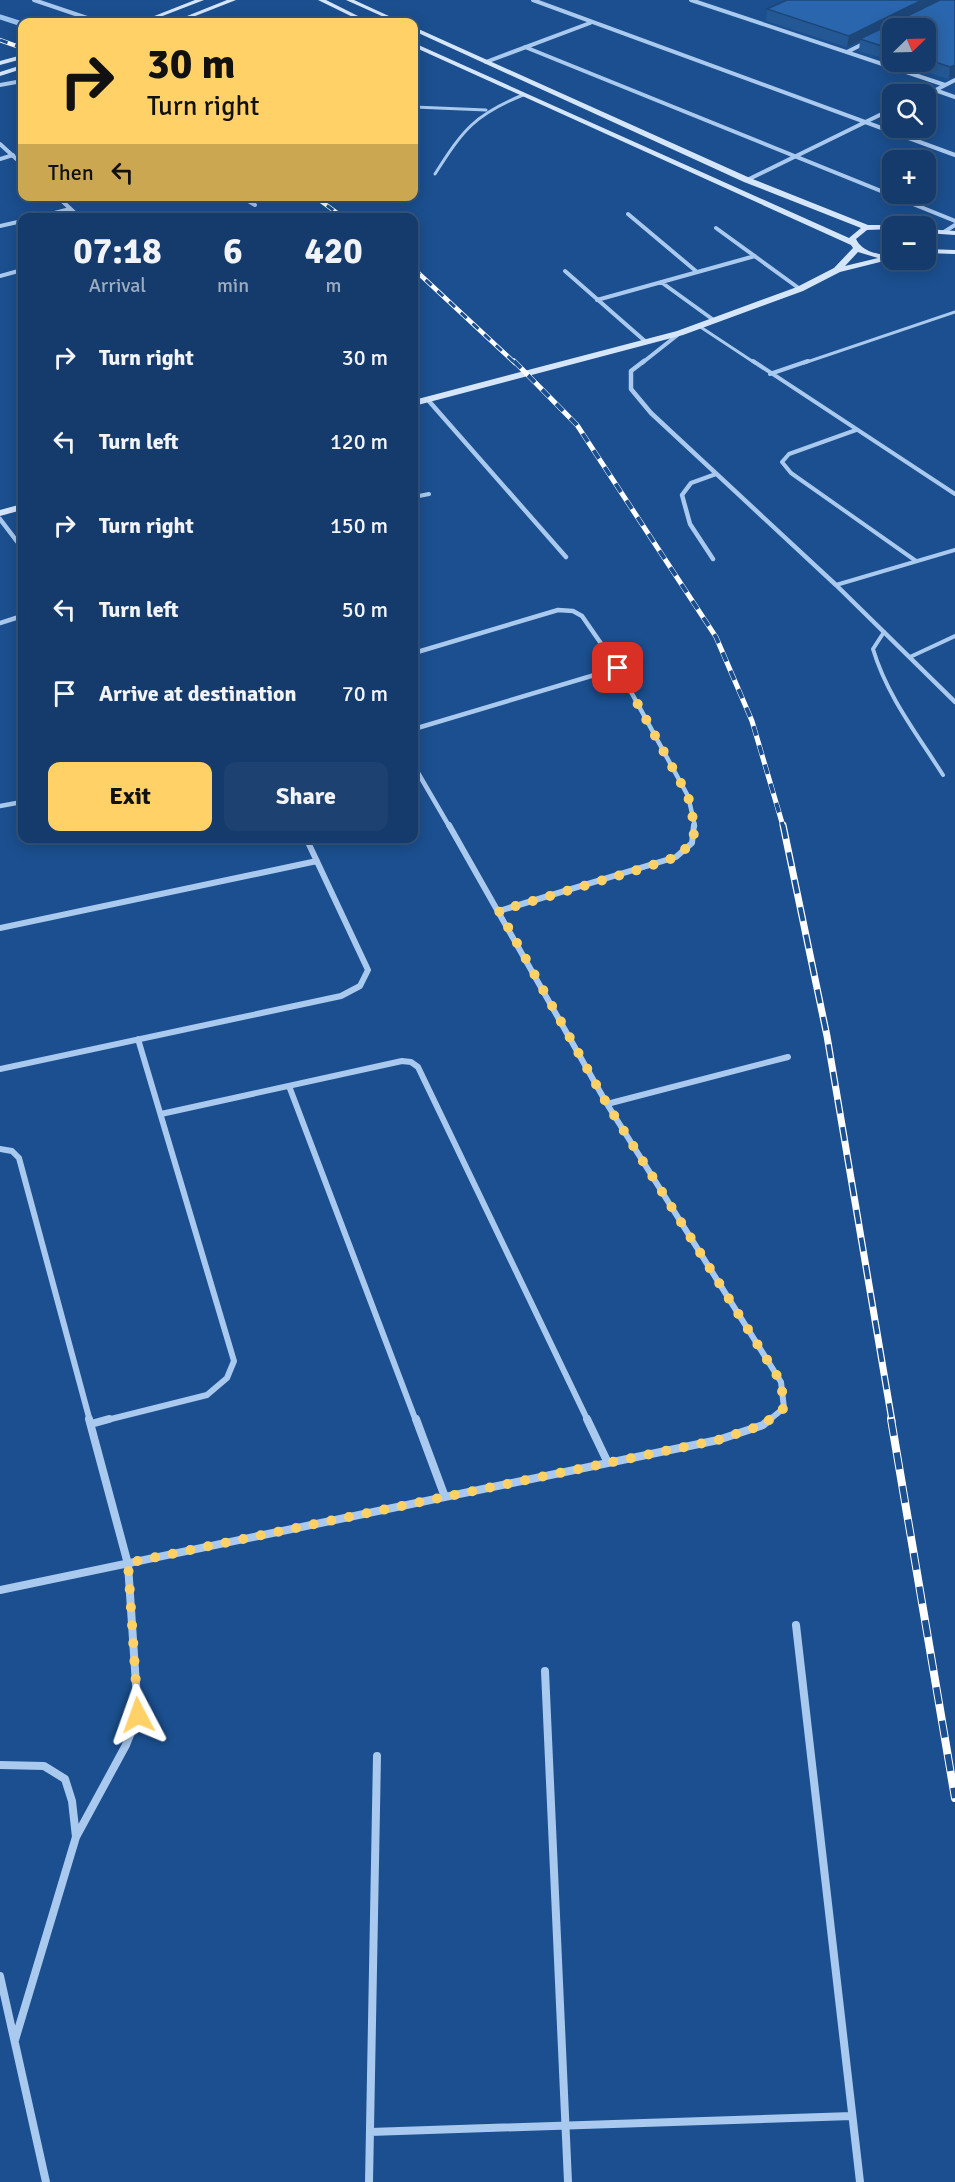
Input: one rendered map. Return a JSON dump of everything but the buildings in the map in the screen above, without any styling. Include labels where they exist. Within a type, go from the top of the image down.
[{"type":"main road","points":[[152,18],[201,0]]},
{"type":"main road","points":[[186,18],[233,0]]},
{"type":"main road","points":[[321,0],[359,18]]},
{"type":"main road","points":[[350,0],[390,18]]},
{"type":"main road","points":[[418,31],[747,180],[868,228]]},
{"type":"main road","points":[[418,47],[874,255],[882,256]]},
{"type":"main road","points":[[0,63],[18,58]]},
{"type":"main road","points":[[0,74],[18,68]]},
{"type":"main road","points":[[837,270],[855,246],[855,234],[868,228],[882,227]]},
{"type":"main road","points":[[936,232],[955,233]]},
{"type":"main road","points":[[936,251],[955,252]]},
{"type":"main road","points":[[418,402],[680,333],[800,289],[837,270],[882,259]]},
{"type":"main road","points":[[0,513],[18,508]]},
{"type":"street","points":[[34,0],[87,18]]},
{"type":"street","points":[[533,0],[955,155]]},
{"type":"street","points":[[691,0],[945,85]]},
{"type":"street","points":[[754,21],[763,17]]},
{"type":"street","points":[[486,62],[591,23]]},
{"type":"street","points":[[847,52],[874,38]]},
{"type":"street","points":[[525,47],[955,221]]},
{"type":"street","points":[[936,90],[955,80]]},
{"type":"street","points":[[0,85],[18,82]]},
{"type":"street","points":[[936,90],[955,97]]},
{"type":"street","points":[[747,180],[882,114]]},
{"type":"street","points":[[0,144],[18,160]]},
{"type":"street","points":[[0,159],[13,155]]},
{"type":"street","points":[[62,201],[75,213]]},
{"type":"street","points":[[248,201],[255,205]]},
{"type":"street","points":[[52,213],[70,208]]},
{"type":"street","points":[[628,214],[697,272]]},
{"type":"street","points":[[0,226],[18,222]]},
{"type":"street","points":[[944,232],[955,225]]},
{"type":"street","points":[[716,228],[800,289]]},
{"type":"street","points":[[597,300],[755,256]]},
{"type":"street","points":[[0,276],[18,271]]},
{"type":"street","points":[[565,271],[646,342]]},
{"type":"street","points":[[661,282],[715,321]]},
{"type":"street","points":[[680,333],[631,371],[631,389],[651,413],[836,585],[955,702]]},
{"type":"street","points":[[428,400],[566,557]]},
{"type":"street","points":[[713,559],[683,510],[681,495],[687,486],[716,474]]},
{"type":"street","points":[[0,519],[18,543]]},
{"type":"street","points":[[418,652],[558,610],[573,611],[582,616],[618,668],[688,796],[695,828],[692,843],[676,857],[499,911]]},
{"type":"street","points":[[0,623],[18,617]]},
{"type":"street","points":[[418,728],[618,668]]},
{"type":"street","points":[[0,1590],[718,1440],[763,1425],[784,1408],[781,1382],[607,1104],[499,911],[418,773]]},
{"type":"street","points":[[0,806],[18,803]]},
{"type":"street","points":[[0,1069],[341,996],[360,986],[368,970],[308,843]]},
{"type":"street","points":[[0,928],[317,861]]},
{"type":"street","points":[[91,1425],[207,1395],[227,1378],[234,1361],[138,1040]]},
{"type":"street","points":[[607,1104],[788,1057]]},
{"type":"street","points":[[160,1114],[402,1061],[411,1062],[418,1067],[608,1463]]},
{"type":"street","points":[[290,1086],[445,1497]]},
{"type":"street","points":[[0,1149],[12,1151],[19,1158],[128,1563],[138,1715],[126,1744],[76,1837],[15,2040]]},
{"type":"street","points":[[796,1625],[860,2182]]},
{"type":"street","points":[[545,1671],[568,2182]]},
{"type":"street","points":[[369,2182],[377,1756]]},
{"type":"street","points":[[0,1765],[44,1766],[65,1779],[72,1801],[76,1837]]},
{"type":"street","points":[[0,1976],[46,2182]]},
{"type":"street","points":[[370,2132],[852,2116]]},
{"type":"lane","points":[[435,174],[467,124],[486,110],[523,95]]},
{"type":"lane","points":[[418,107],[486,110]]},
{"type":"lane","points":[[770,374],[955,312]]},
{"type":"lane","points":[[699,326],[955,494]]},
{"type":"lane","points":[[856,430],[789,454],[782,462],[791,473],[916,561]]},
{"type":"lane","points":[[418,496],[429,494]]},
{"type":"lane","points":[[836,585],[955,550]]},
{"type":"lane","points":[[884,632],[873,649],[876,662],[884,681],[943,775]]},
{"type":"lane","points":[[910,657],[955,636]]},
{"type":"waterway","points":[[0,17],[18,23]]},
{"type":"railway","points":[[0,40],[18,47]]},
{"type":"railway","points":[[321,201],[337,213]]},
{"type":"railway","points":[[418,273],[515,363]]},
{"type":"railway","points":[[514,361],[577,425],[716,637],[752,721],[783,826]]},
{"type":"railway","points":[[783,825],[827,1036],[892,1421]]},
{"type":"railway","points":[[891,1419],[955,1798]]},
{"type":"route","points":[[138,1715],[128,1563],[718,1440],[763,1425],[784,1408],[781,1382],[607,1104],[499,911],[676,857],[692,843],[695,828],[688,796],[618,668]]}]
